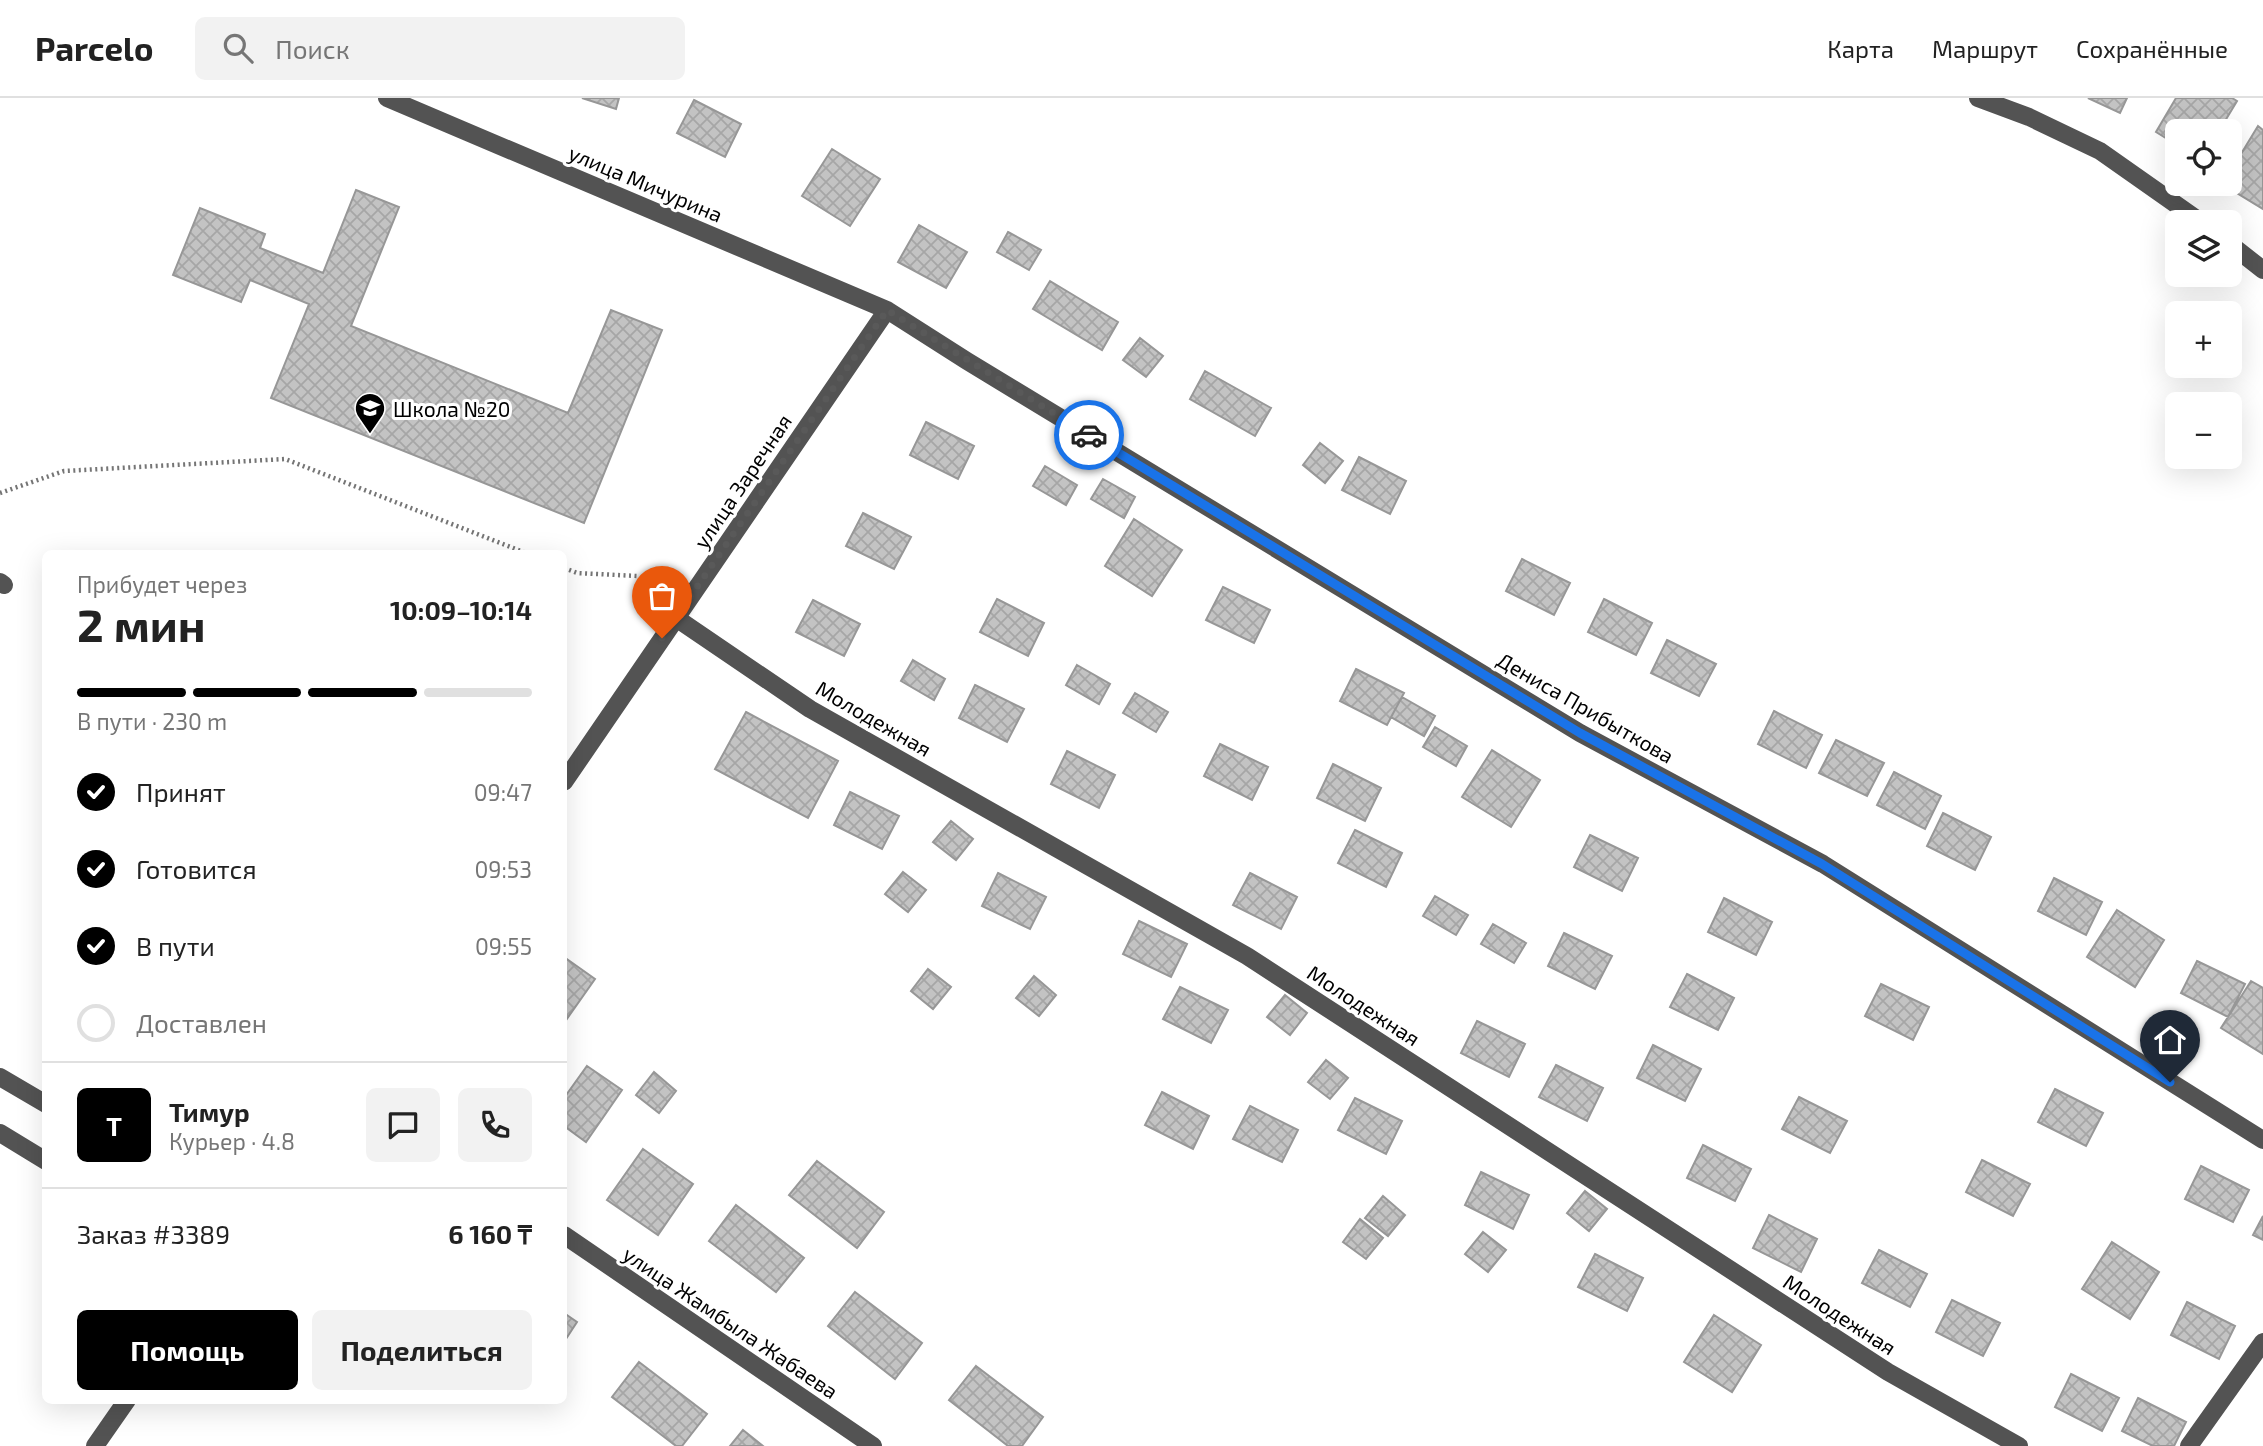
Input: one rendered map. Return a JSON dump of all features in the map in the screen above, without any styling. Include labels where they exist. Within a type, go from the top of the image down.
[{"type":"street","name":"улица Мичурина","points":[[387,98],[887,310]]},
{"type":"street","points":[[1978,98],[2029,117],[2100,151],[2184,210]]},
{"type":"street","points":[[2242,253],[2263,270]]},
{"type":"street","name":"улица Заречная","points":[[567,778],[887,310]]},
{"type":"street","name":"Дениса Прибыткова","points":[[887,310],[1580,733],[1822,864],[2263,1140]]},
{"type":"street","name":"Молодежная","points":[[676,618],[810,709],[1247,956],[1888,1372],[2018,1446]]},
{"type":"street","points":[[0,1077],[42,1102]]},
{"type":"street","points":[[0,1133],[42,1159]]},
{"type":"street","name":"улица Жамбыла Жабаева","points":[[567,1237],[873,1446]]},
{"type":"street","points":[[2189,1446],[2263,1342]]},
{"type":"street","points":[[95,1446],[124,1404]]},
{"type":"path","points":[[0,493],[64,471],[285,459],[518,550]]},
{"type":"path","points":[[567,569],[577,573],[637,576],[664,593],[676,618]]},
{"type":"building","points":[[582,98],[619,98],[616,109]]},
{"type":"building","points":[[2088,98],[2127,98],[2120,113]]},
{"type":"building","points":[[2176,98],[2232,98],[2237,101],[2226,119],[2165,119],[2165,138],[2156,132]]},
{"type":"building","points":[[694,100],[741,124],[725,157],[677,133]]},
{"type":"building","points":[[2258,126],[2263,130],[2263,209],[2242,196],[2242,152]]},
{"type":"building","points":[[832,149],[880,179],[850,226],[802,196]]},
{"type":"building","points":[[356,190],[399,207],[351,326],[568,413],[611,310],[662,330],[584,523],[271,398],[309,304],[250,280],[241,302],[173,275],[200,208],[265,234],[260,248],[323,273]]},
{"type":"building","points":[[919,225],[967,252],[946,288],[898,262]]},
{"type":"building","points":[[1008,232],[1041,250],[1029,270],[997,252]]},
{"type":"building","points":[[1050,281],[1118,322],[1102,350],[1033,309]]},
{"type":"building","points":[[1140,338],[1163,356],[1146,377],[1123,360]]},
{"type":"building","points":[[1205,371],[1271,408],[1255,436],[1190,399]]},
{"type":"building","points":[[926,422],[974,446],[958,479],[910,455]]},
{"type":"building","points":[[1320,443],[1343,461],[1325,483],[1303,465]]},
{"type":"building","points":[[1359,457],[1406,481],[1390,514],[1342,490]]},
{"type":"building","points":[[1045,466],[1077,485],[1066,505],[1033,486]]},
{"type":"building","points":[[1103,479],[1135,497],[1124,518],[1091,499]]},
{"type":"building","points":[[863,513],[911,537],[894,569],[846,546]]},
{"type":"building","points":[[1134,519],[1182,550],[1152,596],[1105,566]]},
{"type":"building","points":[[1522,559],[1570,583],[1554,615],[1506,591]]},
{"type":"building","points":[[1223,587],[1270,610],[1254,643],[1206,620]]},
{"type":"building","points":[[997,599],[1044,623],[1028,656],[980,632]]},
{"type":"building","points":[[1604,599],[1652,623],[1636,655],[1588,632]]},
{"type":"building","points":[[813,600],[860,624],[844,656],[796,632]]},
{"type":"building","points":[[1667,640],[1716,664],[1699,696],[1651,673]]},
{"type":"building","points":[[913,660],[945,679],[934,700],[901,681]]},
{"type":"building","points":[[1077,665],[1110,684],[1099,704],[1066,685]]},
{"type":"building","points":[[1356,669],[1404,693],[1387,725],[1340,701]]},
{"type":"building","points":[[975,685],[1024,709],[1007,742],[959,718]]},
{"type":"building","points":[[1135,693],[1168,712],[1156,732],[1123,713]]},
{"type":"building","points":[[1402,697],[1435,716],[1424,736],[1391,717]]},
{"type":"building","points":[[1774,711],[1822,735],[1806,768],[1758,744]]},
{"type":"building","points":[[746,712],[838,761],[808,818],[715,769]]},
{"type":"building","points":[[1435,727],[1467,746],[1456,766],[1423,747]]},
{"type":"building","points":[[1836,740],[1884,763],[1867,796],[1819,773]]},
{"type":"building","points":[[1220,744],[1268,767],[1252,800],[1204,776]]},
{"type":"building","points":[[1492,750],[1540,780],[1511,827],[1462,797]]},
{"type":"building","points":[[1067,751],[1115,775],[1099,808],[1051,784]]},
{"type":"building","points":[[1333,764],[1381,788],[1365,821],[1317,798]]},
{"type":"building","points":[[1894,772],[1941,796],[1925,829],[1877,805]]},
{"type":"building","points":[[850,792],[899,816],[882,849],[834,825]]},
{"type":"building","points":[[1943,813],[1991,837],[1975,870],[1927,846]]},
{"type":"building","points":[[951,821],[973,839],[956,860],[933,842]]},
{"type":"building","points":[[1355,830],[1402,853],[1386,887],[1338,863]]},
{"type":"building","points":[[1590,835],[1638,858],[1622,891],[1574,867]]},
{"type":"building","points":[[903,872],[926,890],[908,912],[885,894]]},
{"type":"building","points":[[998,873],[1046,897],[1030,929],[982,906]]},
{"type":"building","points":[[1250,873],[1297,897],[1281,929],[1233,905]]},
{"type":"building","points":[[2054,878],[2102,902],[2086,935],[2038,911]]},
{"type":"building","points":[[1435,896],[1468,915],[1456,935],[1423,916]]},
{"type":"building","points":[[1724,898],[1772,922],[1756,955],[1708,932]]},
{"type":"building","points":[[2117,910],[2164,940],[2135,987],[2087,957]]},
{"type":"building","points":[[1139,921],[1187,944],[1171,977],[1123,954]]},
{"type":"building","points":[[1493,924],[1526,943],[1514,963],[1481,944]]},
{"type":"building","points":[[1564,933],[1612,956],[1595,989],[1548,966]]},
{"type":"building","points":[[567,959],[595,979],[567,1019]]},
{"type":"building","points":[[2197,961],[2245,984],[2228,1017],[2181,993]]},
{"type":"building","points":[[928,969],[951,987],[933,1009],[911,991]]},
{"type":"building","points":[[1687,974],[1734,998],[1718,1030],[1670,1007]]},
{"type":"building","points":[[1034,976],[1056,995],[1039,1016],[1016,998]]},
{"type":"building","points":[[2251,981],[2263,988],[2263,1054],[2221,1028]]},
{"type":"building","points":[[1881,984],[1929,1007],[1913,1040],[1865,1016]]},
{"type":"building","points":[[1180,987],[1228,1010],[1211,1043],[1163,1019]]},
{"type":"building","points":[[1285,995],[1307,1013],[1290,1035],[1267,1017]]},
{"type":"building","points":[[1477,1021],[1525,1044],[1509,1077],[1461,1053]]},
{"type":"building","points":[[1653,1045],[1701,1069],[1685,1101],[1637,1078]]},
{"type":"building","points":[[1326,1060],[1348,1078],[1330,1099],[1308,1082]]},
{"type":"building","points":[[1556,1065],[1603,1088],[1587,1121],[1539,1097]]},
{"type":"building","points":[[587,1066],[622,1090],[586,1142],[567,1128],[567,1094]]},
{"type":"building","points":[[654,1072],[676,1091],[659,1113],[636,1095]]},
{"type":"building","points":[[2055,1089],[2103,1113],[2086,1146],[2038,1122]]},
{"type":"building","points":[[1162,1092],[1209,1116],[1193,1149],[1145,1125]]},
{"type":"building","points":[[1799,1097],[1847,1121],[1830,1153],[1782,1129]]},
{"type":"building","points":[[1355,1098],[1402,1121],[1386,1154],[1338,1130]]},
{"type":"building","points":[[1250,1106],[1298,1130],[1282,1162],[1233,1139]]},
{"type":"building","points":[[1703,1145],[1751,1169],[1735,1201],[1687,1178]]},
{"type":"building","points":[[643,1149],[693,1184],[658,1235],[607,1200]]},
{"type":"building","points":[[1982,1160],[2030,1184],[2013,1216],[1966,1192]]},
{"type":"building","points":[[817,1161],[884,1212],[857,1248],[789,1195]]},
{"type":"building","points":[[2201,1166],[2249,1190],[2233,1222],[2185,1199]]},
{"type":"building","points":[[1481,1172],[1529,1195],[1513,1229],[1465,1205]]},
{"type":"building","points":[[1585,1191],[1607,1209],[1589,1231],[1567,1213]]},
{"type":"building","points":[[1383,1196],[1405,1215],[1388,1236],[1365,1218]]},
{"type":"building","points":[[736,1205],[804,1258],[776,1292],[709,1241]]},
{"type":"building","points":[[1769,1215],[1817,1239],[1801,1272],[1753,1248]]},
{"type":"building","points":[[2263,1216],[2263,1240],[2253,1235]]},
{"type":"building","points":[[1360,1219],[1383,1238],[1366,1259],[1343,1242]]},
{"type":"building","points":[[1483,1232],[1506,1250],[1488,1272],[1465,1254]]},
{"type":"building","points":[[2112,1242],[2159,1272],[2130,1319],[2082,1289]]},
{"type":"building","points":[[1879,1250],[1927,1274],[1910,1307],[1862,1283]]},
{"type":"building","points":[[1595,1254],[1643,1278],[1627,1311],[1578,1287]]},
{"type":"building","points":[[855,1292],[922,1343],[895,1379],[828,1326]]},
{"type":"building","points":[[1952,1300],[2000,1323],[1983,1356],[1936,1332]]},
{"type":"building","points":[[2187,1302],[2235,1326],[2219,1359],[2171,1335]]},
{"type":"building","points":[[567,1315],[577,1322],[567,1337]]},
{"type":"building","points":[[1714,1315],[1761,1345],[1732,1392],[1684,1362]]},
{"type":"building","points":[[639,1362],[707,1414],[682,1446],[676,1446],[612,1397]]},
{"type":"building","points":[[976,1366],[1043,1417],[1022,1446],[1008,1446],[949,1400]]},
{"type":"building","points":[[2071,1374],[2119,1398],[2102,1431],[2055,1407]]},
{"type":"building","points":[[2138,1398],[2186,1422],[2174,1446],[2153,1446],[2122,1431]]},
{"type":"building","points":[[743,1430],[763,1446],[730,1446]]},
{"type":"way so far","points":[[662,638],[887,310],[1089,435]]},
{"type":"place","name":"Школа №20","points":[[370,435]]},
{"type":"route","points":[[1089,435],[1580,733],[1822,864],[2170,1082]]}]
